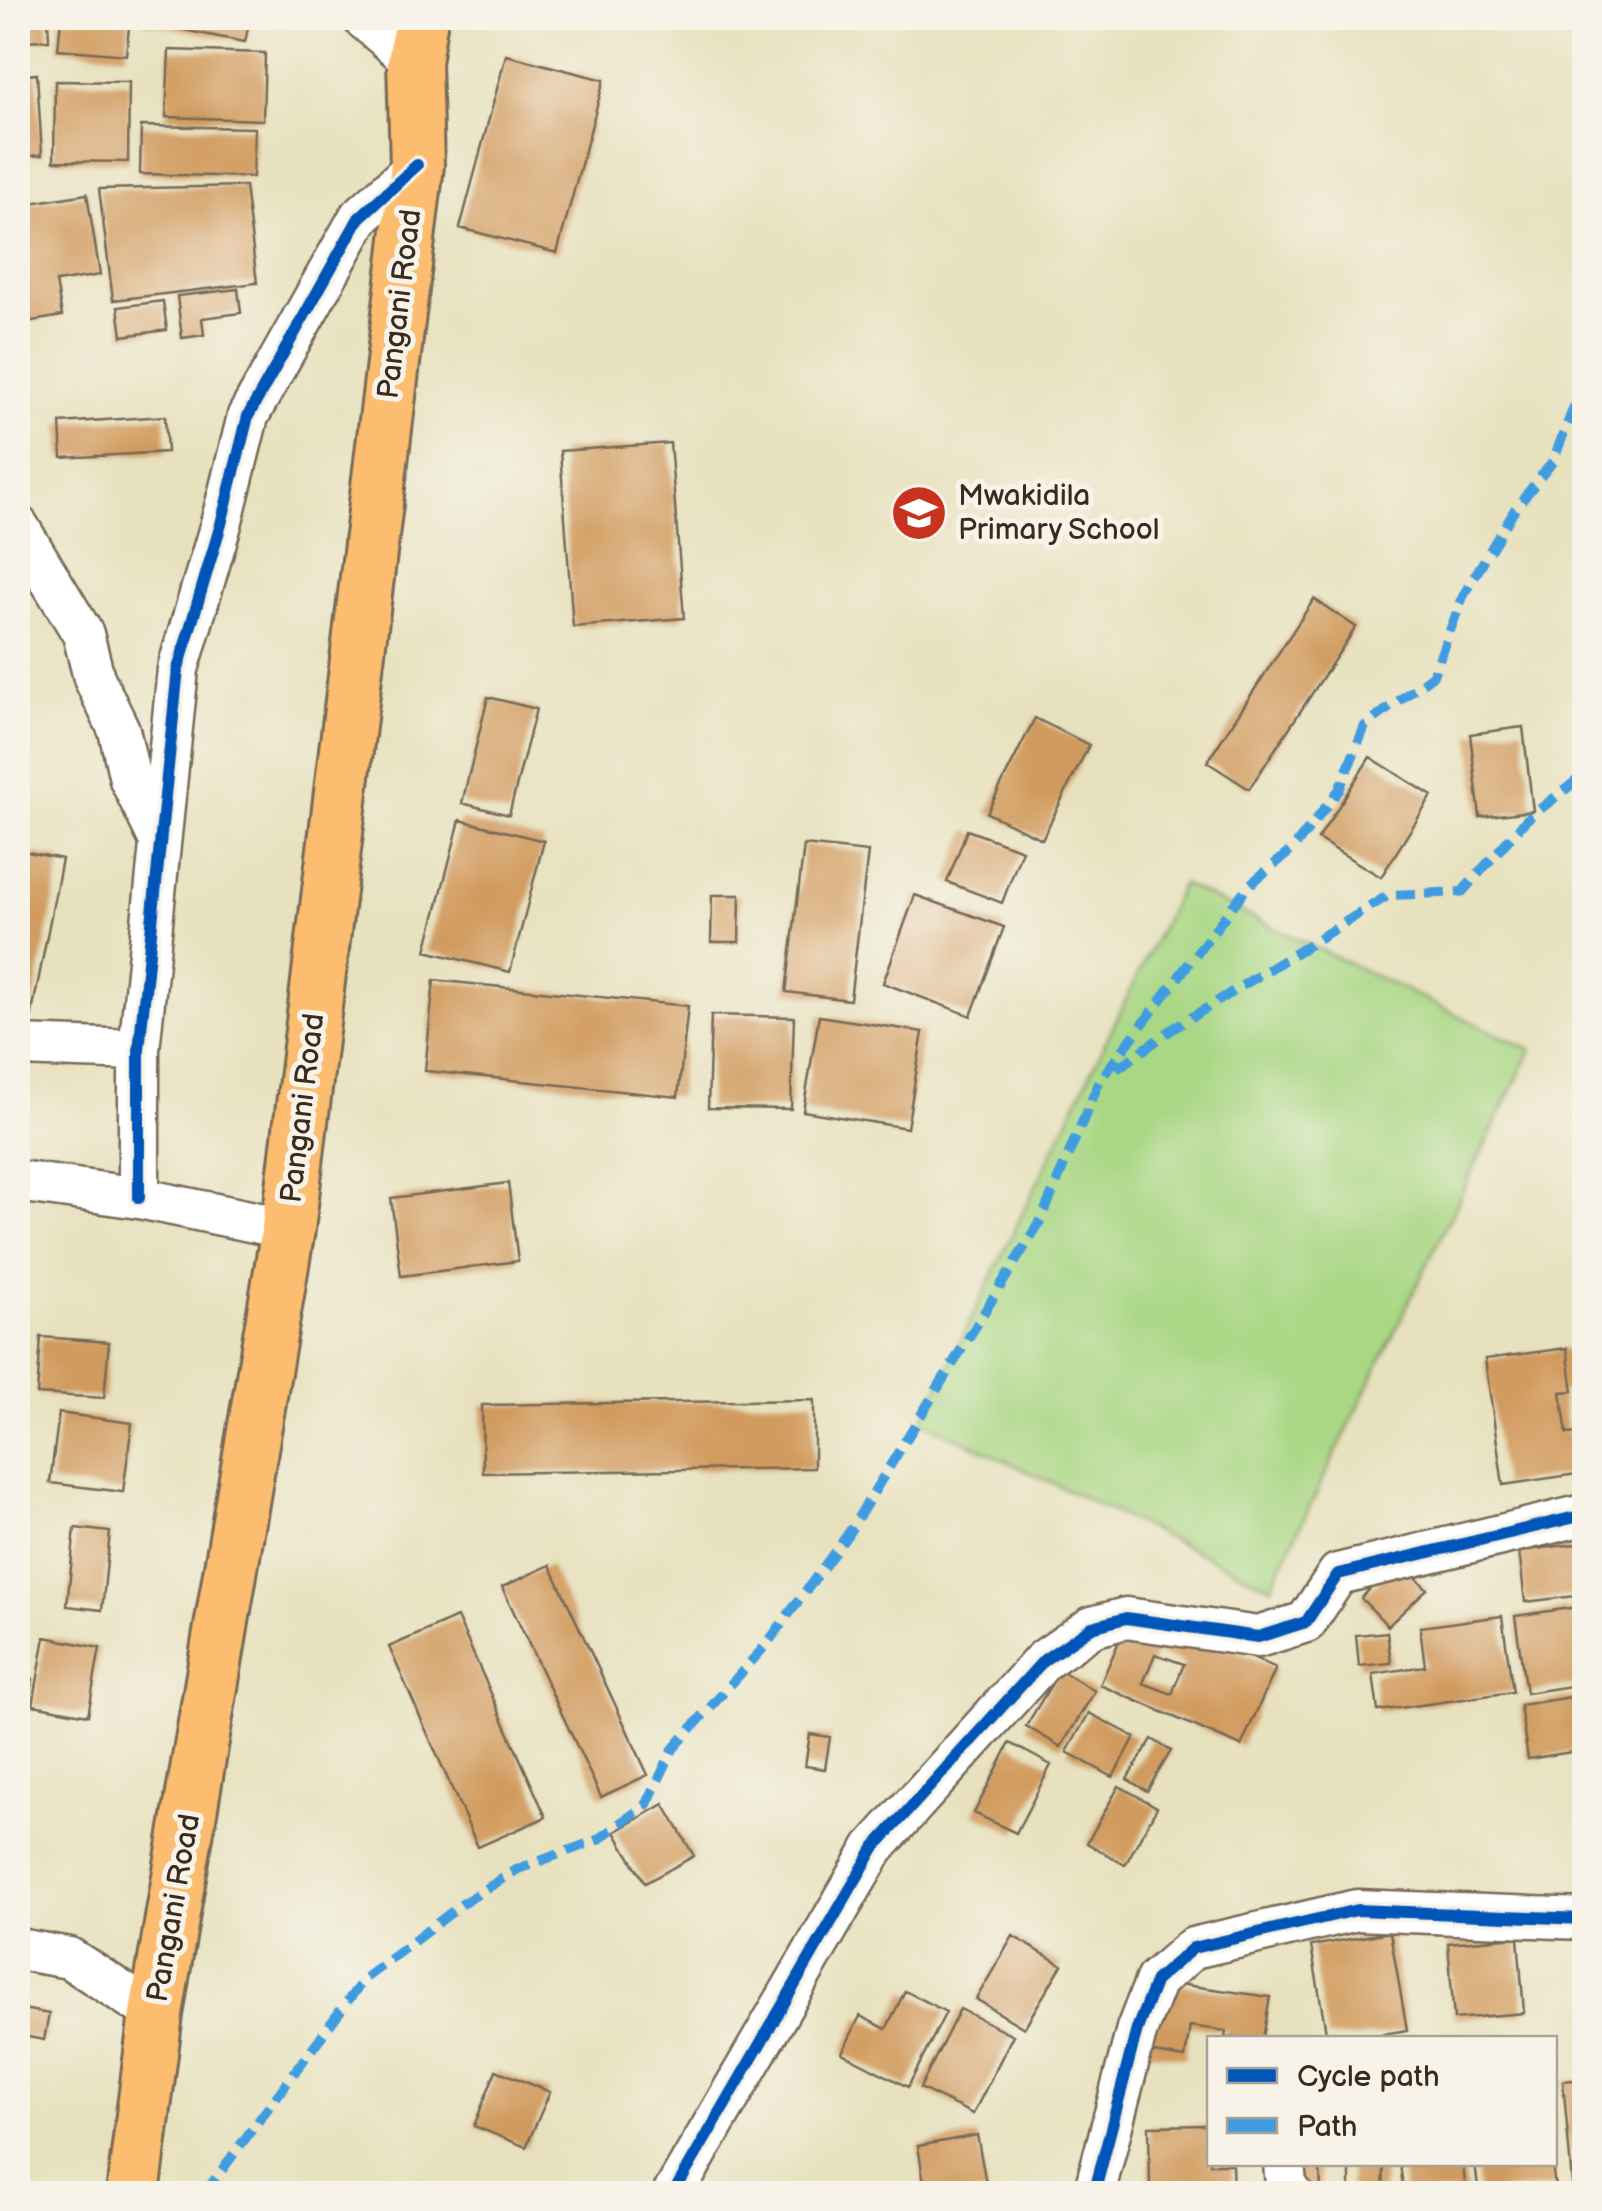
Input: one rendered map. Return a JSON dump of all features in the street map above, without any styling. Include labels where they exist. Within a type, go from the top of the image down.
[{"type":"main road","name":"Pangani Road","points":[[133,2194],[156,2014],[288,1229],[417,164],[417,40]]},
{"type":"street","points":[[363,18],[417,40]]},
{"type":"street","points":[[139,1198],[139,1050],[178,669],[248,416],[359,218],[417,164]]},
{"type":"street","points":[[18,526],[82,634],[94,678],[119,730],[130,779],[161,845]]},
{"type":"street","points":[[18,1046],[139,1050]]},
{"type":"street","points":[[18,1181],[139,1198],[288,1229]]},
{"type":"street","points":[[672,2194],[874,1848],[1044,1660],[1092,1627],[1126,1618],[1258,1637],[1306,1622],[1338,1574],[1584,1515]]},
{"type":"street","points":[[1094,2194],[1136,2028],[1156,1980],[1192,1948],[1357,1910],[1584,1919]]},
{"type":"street","points":[[18,1948],[70,1958],[156,2014]]},
{"type":"street","points":[[1284,2166],[1286,2184],[1292,2194]]},
{"type":"green space","points":[[1182,884],[1531,1050],[1271,1587],[922,1421]]},
{"type":"building","points":[[18,18],[48,18],[49,40],[18,41]]},
{"type":"building","points":[[61,18],[130,18],[126,55],[58,49]]},
{"type":"building","points":[[143,18],[250,18],[245,42],[142,22]]},
{"type":"building","points":[[169,50],[265,53],[263,120],[166,117]]},
{"type":"building","points":[[506,55],[604,80],[557,253],[460,228]]},
{"type":"building","points":[[37,74],[42,155],[18,157],[18,76]]},
{"type":"building","points":[[55,81],[129,82],[128,162],[54,161]]},
{"type":"building","points":[[141,126],[255,128],[253,177],[140,174]]},
{"type":"building","points":[[245,186],[257,283],[113,300],[99,189]]},
{"type":"building","points":[[87,194],[100,275],[56,282],[62,316],[26,322],[18,268],[18,205]]},
{"type":"building","points":[[238,289],[241,313],[202,318],[204,335],[182,338],[177,296]]},
{"type":"building","points":[[163,301],[167,330],[122,336],[118,307]]},
{"type":"building","points":[[165,416],[167,452],[62,458],[60,423]]},
{"type":"building","points":[[670,443],[684,618],[573,627],[560,451]]},
{"type":"building","points":[[1314,599],[1356,627],[1249,789],[1207,762]]},
{"type":"building","points":[[488,697],[536,709],[509,815],[462,803]]},
{"type":"building","points":[[1035,718],[1089,745],[1042,839],[987,813]]},
{"type":"building","points":[[1523,727],[1533,811],[1480,817],[1470,734]]},
{"type":"building","points":[[1370,757],[1432,796],[1381,877],[1318,839]]},
{"type":"building","points":[[460,820],[544,841],[510,972],[426,951]]},
{"type":"building","points":[[967,830],[1022,850],[1002,903],[947,882]]},
{"type":"building","points":[[804,845],[868,852],[850,1000],[786,992]]},
{"type":"building","points":[[18,850],[62,859],[31,1018],[18,1015]]},
{"type":"building","points":[[712,895],[740,895],[739,942],[711,942]]},
{"type":"building","points":[[915,895],[1004,927],[971,1016],[883,983]]},
{"type":"building","points":[[434,980],[688,1006],[678,1097],[425,1071]]},
{"type":"building","points":[[711,1015],[794,1017],[791,1109],[708,1108]]},
{"type":"building","points":[[819,1016],[923,1032],[907,1128],[803,1111]]},
{"type":"building","points":[[508,1183],[518,1261],[401,1276],[391,1198]]},
{"type":"building","points":[[41,1337],[109,1342],[104,1398],[37,1394]]},
{"type":"building","points":[[1567,1348],[1573,1391],[1561,1392],[1567,1434],[1579,1433],[1584,1473],[1503,1485],[1485,1359]]},
{"type":"building","points":[[814,1400],[814,1468],[483,1473],[482,1405]]},
{"type":"building","points":[[59,1413],[132,1423],[123,1492],[50,1483]]},
{"type":"building","points":[[75,1528],[110,1532],[102,1610],[67,1606]]},
{"type":"building","points":[[1584,1543],[1584,1595],[1525,1602],[1519,1551]]},
{"type":"building","points":[[1399,1560],[1427,1589],[1388,1626],[1361,1598]]},
{"type":"building","points":[[550,1565],[648,1775],[601,1797],[502,1587]]},
{"type":"building","points":[[1584,1606],[1584,1684],[1526,1693],[1515,1616]]},
{"type":"building","points":[[1134,1607],[1276,1668],[1241,1746],[1100,1685]],"holes":[[[1155,1654],[1184,1664],[1172,1694],[1143,1683]]]},
{"type":"building","points":[[1502,1616],[1513,1692],[1378,1711],[1373,1674],[1425,1666],[1420,1627]]},
{"type":"building","points":[[457,1617],[546,1817],[478,1847],[389,1647]]},
{"type":"building","points":[[1387,1632],[1391,1663],[1359,1666],[1356,1635]]},
{"type":"building","points":[[45,1637],[100,1648],[88,1715],[33,1705]]},
{"type":"building","points":[[1060,1670],[1095,1691],[1061,1747],[1026,1726]]},
{"type":"building","points":[[18,1676],[33,1679],[28,1703],[18,1700]]},
{"type":"building","points":[[1584,1695],[1584,1750],[1528,1759],[1520,1705]]},
{"type":"building","points":[[1089,1713],[1135,1737],[1113,1777],[1067,1752]]},
{"type":"building","points":[[810,1734],[830,1737],[825,1769],[805,1766]]},
{"type":"building","points":[[1152,1739],[1171,1751],[1147,1791],[1127,1779]]},
{"type":"building","points":[[1010,1743],[1051,1765],[1016,1833],[974,1813]]},
{"type":"building","points":[[1119,1786],[1157,1807],[1125,1865],[1087,1843]]},
{"type":"building","points":[[664,1804],[694,1856],[645,1883],[615,1832]]},
{"type":"building","points":[[1390,1932],[1407,2030],[1372,2036],[1327,2036],[1311,1946]]},
{"type":"building","points":[[1013,1936],[1062,1965],[1024,2028],[976,1999]]},
{"type":"building","points":[[1518,1937],[1524,2013],[1454,2019],[1448,1943]]},
{"type":"building","points":[[1157,1981],[1270,1997],[1263,2036],[1225,2036],[1226,2031],[1190,2026],[1185,2058],[1147,2052]]},
{"type":"building","points":[[905,1991],[946,2012],[908,2087],[842,2053],[860,2016],[886,2029]]},
{"type":"building","points":[[18,2008],[49,2014],[44,2040],[18,2035]]},
{"type":"building","points":[[960,2009],[1013,2035],[973,2114],[920,2088]]},
{"type":"building","points":[[496,2070],[550,2092],[526,2147],[474,2126]]},
{"type":"building","points":[[1584,2079],[1584,2194],[1573,2194],[1563,2081]]},
{"type":"building","points":[[1207,2125],[1207,2166],[1232,2166],[1233,2194],[1150,2194],[1149,2126]]},
{"type":"building","points":[[977,2135],[988,2194],[926,2194],[918,2146]]},
{"type":"building","points":[[1277,2166],[1320,2166],[1321,2192],[1278,2194]]},
{"type":"building","points":[[1350,2166],[1384,2166],[1383,2194],[1350,2194]]},
{"type":"building","points":[[1400,2166],[1463,2166],[1466,2192],[1404,2194]]},
{"type":"building","points":[[1475,2166],[1552,2166],[1555,2187],[1479,2194]]},
{"type":"marked path","points":[[204,2194],[364,1979],[465,1902],[518,1869],[598,1840],[647,1804],[673,1749],[766,1645],[848,1534],[1041,1220],[1100,1080],[1248,886],[1293,849],[1339,790],[1365,726],[1433,675],[1464,594],[1515,509],[1553,461],[1584,381]]},
{"type":"marked path","points":[[1117,1069],[1171,1030],[1389,895],[1462,892],[1526,820],[1584,775]]},
{"type":"cycle path","points":[[139,1198],[139,1050],[178,669],[248,416],[359,218],[417,165]]},
{"type":"cycle path","points":[[673,2194],[874,1848],[1044,1660],[1092,1627],[1126,1618],[1258,1637],[1306,1622],[1338,1574],[1584,1515]]},
{"type":"cycle path","points":[[1094,2194],[1137,2029],[1156,1980],[1193,1948],[1357,1910],[1584,1919]]},
{"type":"place","name":"Mwakidila Primary School","points":[[919,513]]}]
